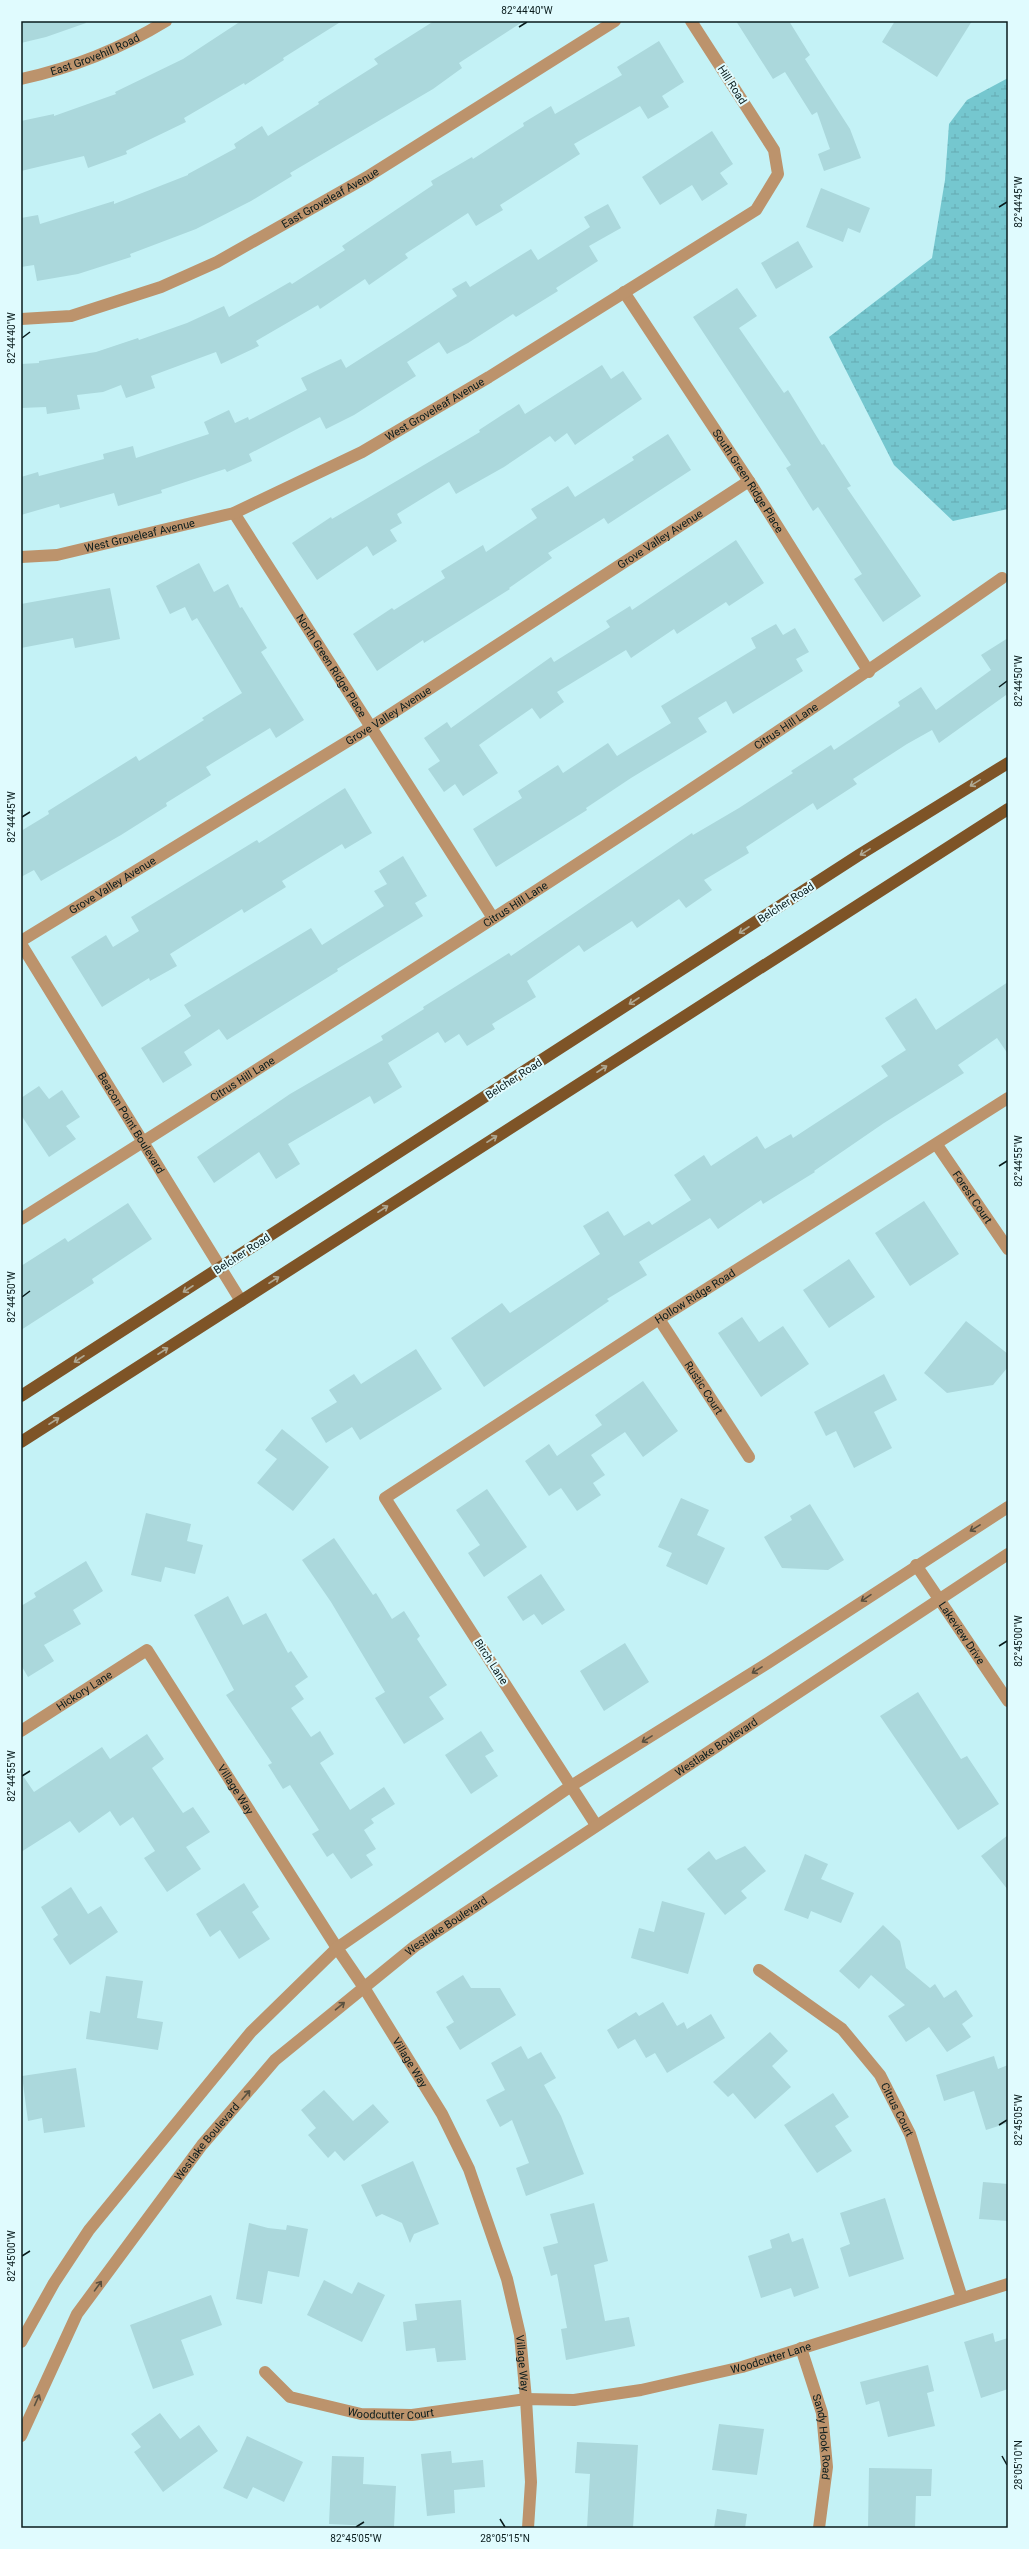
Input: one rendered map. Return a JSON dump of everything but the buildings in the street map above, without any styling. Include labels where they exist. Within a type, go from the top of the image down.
[{"type":"main road","name":"Belcher Road","points":[[21,1396],[859,855],[1008,763]]},
{"type":"main road","points":[[21,1442],[873,893],[1008,809]]},
{"type":"street","name":"East Grovehill Road","points":[[21,79],[64,70],[148,32],[166,21]]},
{"type":"street","name":"East Groveleaf Avenue","points":[[21,319],[71,316],[161,287],[218,262],[366,177],[615,21]]},
{"type":"street","name":"Hill Road","points":[[691,21],[774,150]]},
{"type":"street","name":"West Groveleaf Avenue","points":[[21,557],[57,555],[234,514],[362,452],[489,377],[756,210],[778,174],[774,150]]},
{"type":"street","name":"South Green Ridge Place","points":[[624,292],[749,481],[869,672]]},
{"type":"street","name":"Grove Valley Avenue","points":[[21,942],[371,727],[749,481]]},
{"type":"street","name":"North Green Ridge Place","points":[[234,514],[493,918]]},
{"type":"street","name":"Citrus Hill Lane","points":[[21,1219],[493,918],[869,672],[1002,578]]},
{"type":"street","name":"Beacon Point Boulevard","points":[[21,942],[142,1142],[241,1301]]},
{"type":"street","name":"Hollow Ridge Road","points":[[385,1498],[659,1319],[937,1145],[1008,1098]]},
{"type":"street","name":"Forest Court","points":[[937,1145],[1008,1249]]},
{"type":"street","name":"Rustic Court","points":[[659,1319],[749,1457]]},
{"type":"street","name":"Birch Lane","points":[[385,1498],[596,1825]]},
{"type":"street","points":[[21,2342],[54,2283],[89,2230],[251,2032],[337,1948],[571,1786],[768,1663],[916,1565],[1008,1507]]},
{"type":"street","name":"Westlake Boulevard","points":[[21,2436],[77,2314],[202,2145],[275,2060],[363,1986],[415,1946],[1008,1554]]},
{"type":"street","name":"Lakeview Drive","points":[[916,1565],[938,1600],[1008,1702]]},
{"type":"street","name":"Hickory Lane","points":[[21,1731],[147,1650]]},
{"type":"street","name":"Village Way","points":[[147,1650],[337,1948],[363,1986],[442,2114],[469,2169],[507,2280],[520,2335],[526,2399],[531,2482],[528,2528]]},
{"type":"street","name":"Citrus Court","points":[[758,1970],[842,2029],[880,2075],[910,2134],[962,2298]]},
{"type":"street","name":"Woodcutter Lane","points":[[526,2399],[574,2400],[641,2390],[742,2367],[1008,2284]]},
{"type":"street","name":"Sandy Hook Road","points":[[801,2348],[822,2413],[826,2451],[827,2467],[819,2528]]},
{"type":"street","name":"Woodcutter Court","points":[[265,2372],[290,2397],[361,2414],[412,2415],[526,2399]]},
{"type":"green space","points":[[1008,78],[1008,509],[953,521],[894,465],[829,337],[932,258],[945,180],[949,124],[967,100]]}]
